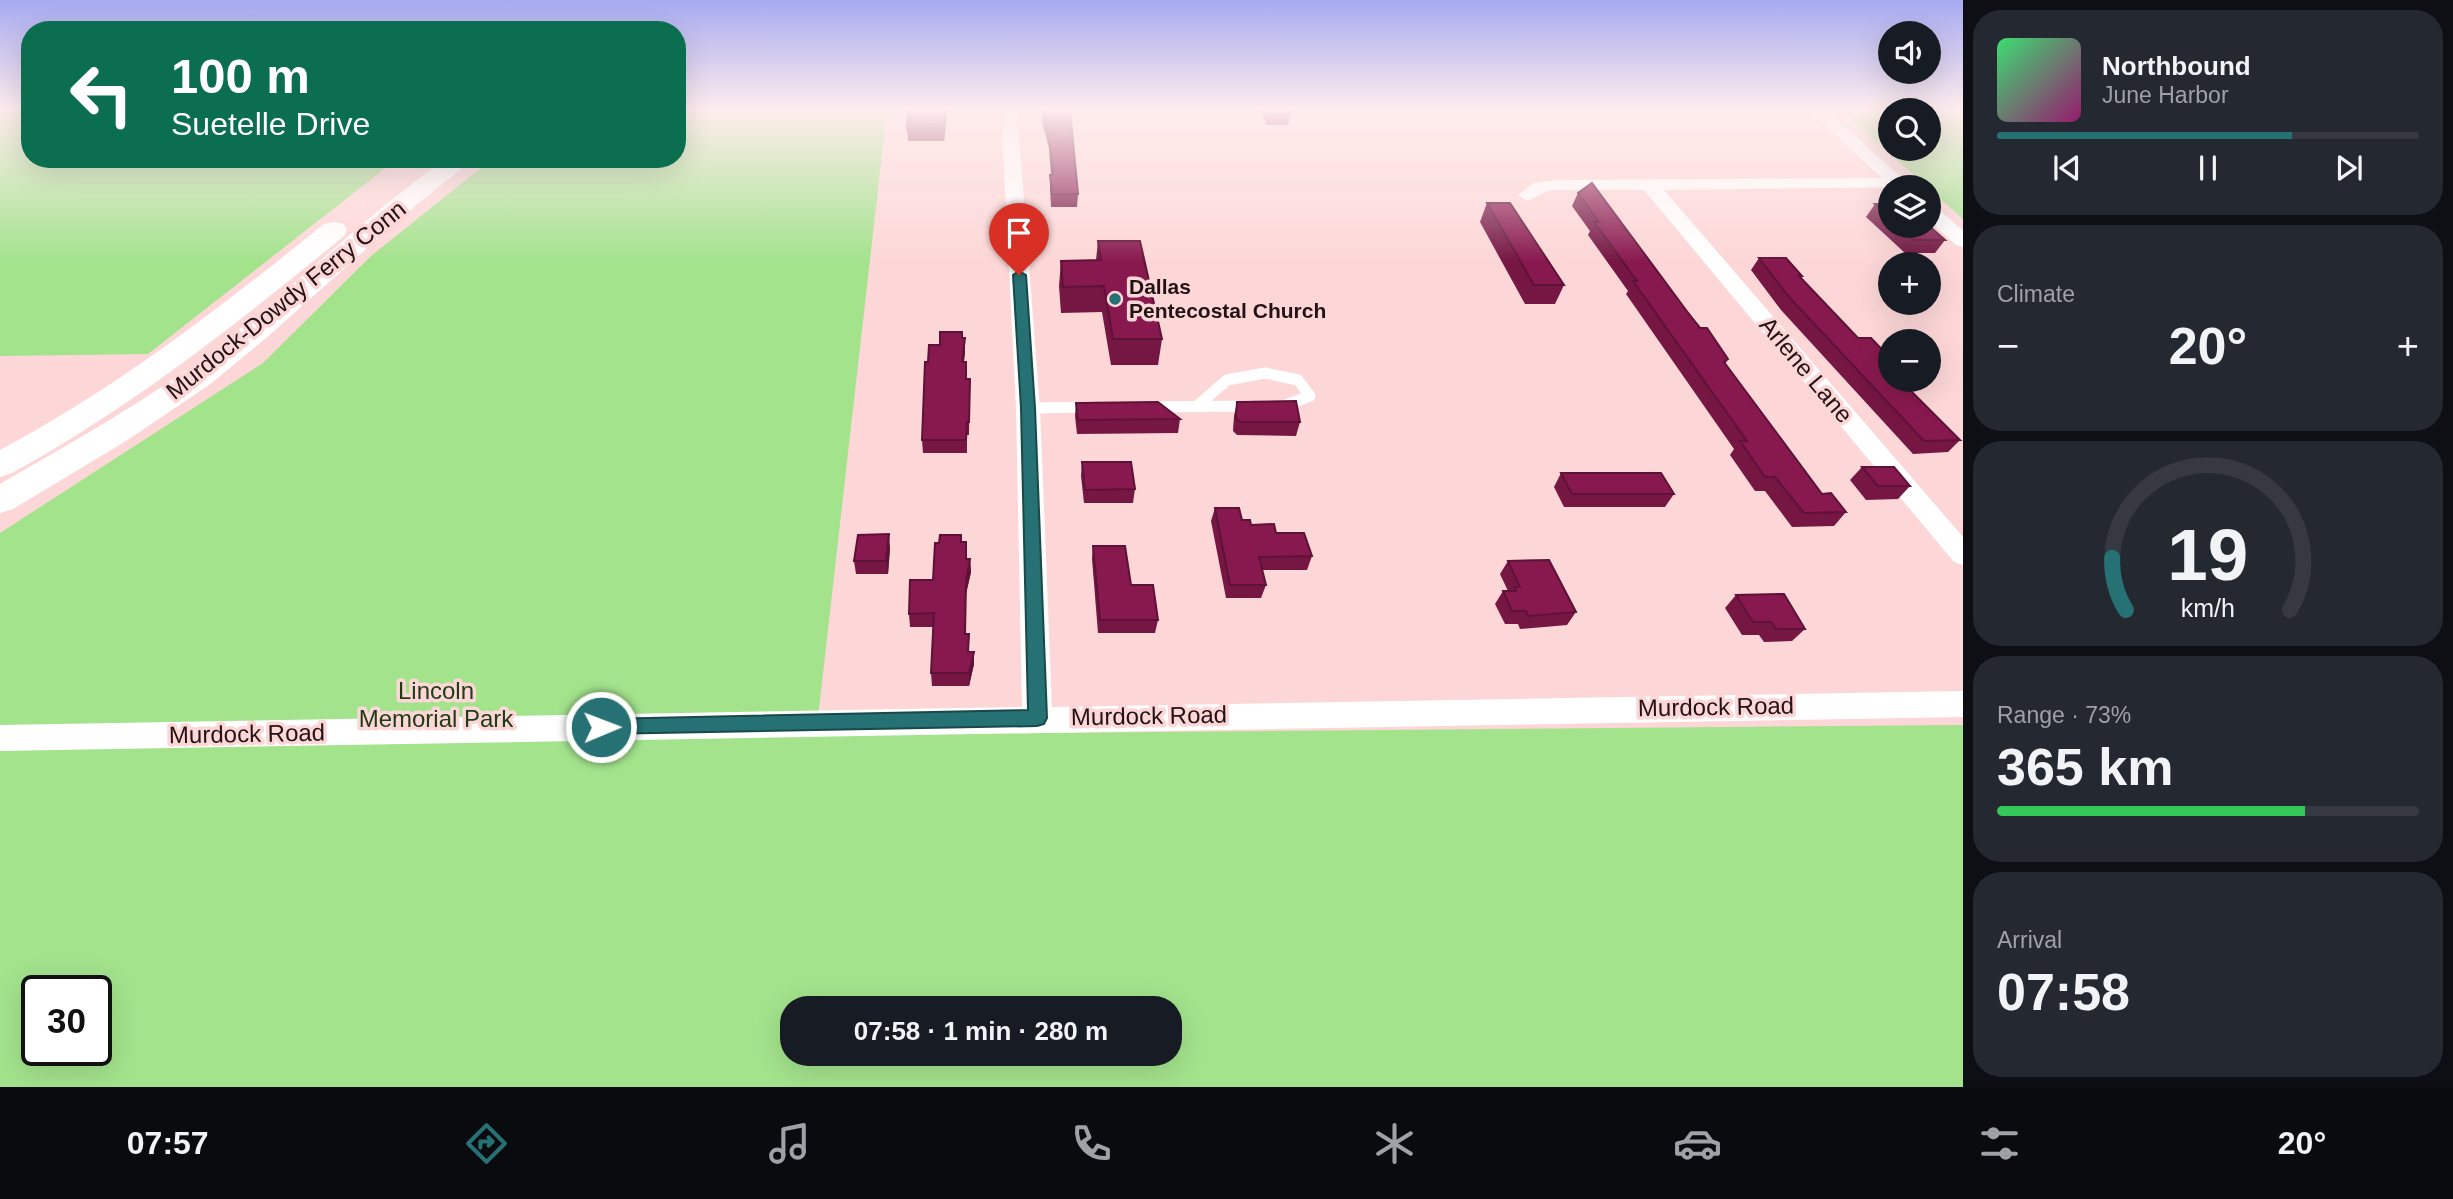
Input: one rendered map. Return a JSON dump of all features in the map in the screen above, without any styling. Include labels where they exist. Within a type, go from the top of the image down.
[{"type":"main road","name":"Murdock-Dowdy Ferry Conn","points":[[0,465],[80,421],[143,381],[204,337],[412,168]]},
{"type":"main road","name":"Murdock-Dowdy Ferry Conn","points":[[0,500],[92,447],[224,358],[450,168]]},
{"type":"main road","points":[[315,246],[346,253]]},
{"type":"street","points":[[1012,161],[1028,408],[1037,718]]},
{"type":"street","points":[[1873,161],[1890,175]]},
{"type":"street","points":[[1527,195],[1540,187],[1555,185],[1878,185]]},
{"type":"street","name":"Arlene Lane","points":[[1650,185],[1963,555]]},
{"type":"street","points":[[1941,222],[1963,241]]},
{"type":"street","name":"Murdock Road","points":[[0,738],[1963,704]]},
{"type":"lane","points":[[1132,407],[1197,407],[1284,407],[1310,396],[1298,380],[1265,373],[1227,380],[1197,407]]},
{"type":"lane","points":[[1028,408],[1106,407]]},
{"type":"green space","points":[[0,161],[21,161],[21,168],[386,168],[148,354],[0,356]]},
{"type":"green space","name":"Lincoln Memorial Park","points":[[686,161],[881,161],[816,735],[1963,725],[1963,1087],[0,1087],[0,533],[263,363],[371,256],[481,168],[686,168]]},
{"type":"green space","points":[[1898,161],[1963,161],[1963,219],[1941,199],[1941,175],[1914,175]]},
{"type":"building","points":[[1052,161],[1075,161],[1078,194],[1052,194],[1050,175],[1053,175]]},
{"type":"building","points":[[1592,183],[1700,328],[1707,328],[1728,359],[1724,362],[1822,494],[1831,493],[1846,512],[1804,513],[1775,477],[1765,477],[1740,441],[1747,441],[1594,222],[1599,222],[1578,193]]},
{"type":"building","points":[[1487,203],[1510,203],[1564,285],[1534,285]]},
{"type":"building","points":[[1941,236],[1945,240],[1912,238]]},
{"type":"building","points":[[1098,241],[1140,241],[1162,339],[1113,339],[1104,286],[1063,287],[1061,261],[1101,260]]},
{"type":"building","points":[[1759,258],[1786,258],[1802,276],[1799,276],[1858,338],[1871,338],[1878,345],[1878,392],[1789,297]]},
{"type":"building","points":[[940,332],[962,332],[962,338],[965,338],[962,362],[966,362],[966,379],[970,379],[966,440],[922,440],[925,362],[928,362],[929,345],[940,345]]},
{"type":"building","points":[[1878,392],[1912,392],[1960,440],[1924,441]]},
{"type":"building","points":[[1296,401],[1300,422],[1240,422],[1236,418],[1237,402]]},
{"type":"building","points":[[1158,402],[1180,419],[1078,420],[1076,403]]},
{"type":"building","points":[[1082,462],[1131,462],[1135,489],[1085,490]]},
{"type":"building","points":[[1862,467],[1894,467],[1910,486],[1878,486]]},
{"type":"building","points":[[1561,473],[1661,473],[1674,494],[1572,494]]},
{"type":"building","points":[[1215,508],[1239,508],[1242,520],[1250,520],[1251,525],[1274,524],[1276,533],[1304,533],[1312,556],[1259,557],[1266,585],[1230,585]]},
{"type":"building","points":[[889,534],[886,561],[854,561],[858,535]]},
{"type":"building","points":[[940,535],[961,535],[961,542],[966,542],[966,559],[970,559],[966,581],[965,634],[969,634],[968,652],[974,652],[969,673],[931,673],[934,613],[909,614],[910,580],[933,580],[935,543],[939,543]]},
{"type":"building","points":[[1093,546],[1125,546],[1131,585],[1153,585],[1158,620],[1100,620]]},
{"type":"building","points":[[1549,560],[1576,612],[1528,616],[1526,611],[1512,611],[1503,591],[1516,591],[1515,587],[1520,587],[1508,561]]},
{"type":"building","points":[[1784,594],[1805,629],[1776,629],[1771,622],[1753,622],[1736,595]]},
{"type":"place","name":"Dallas Pentecostal Church","points":[[1115,299]]},
{"type":"route","points":[[601,727],[1037,718],[1028,408],[1019,275]]}]
